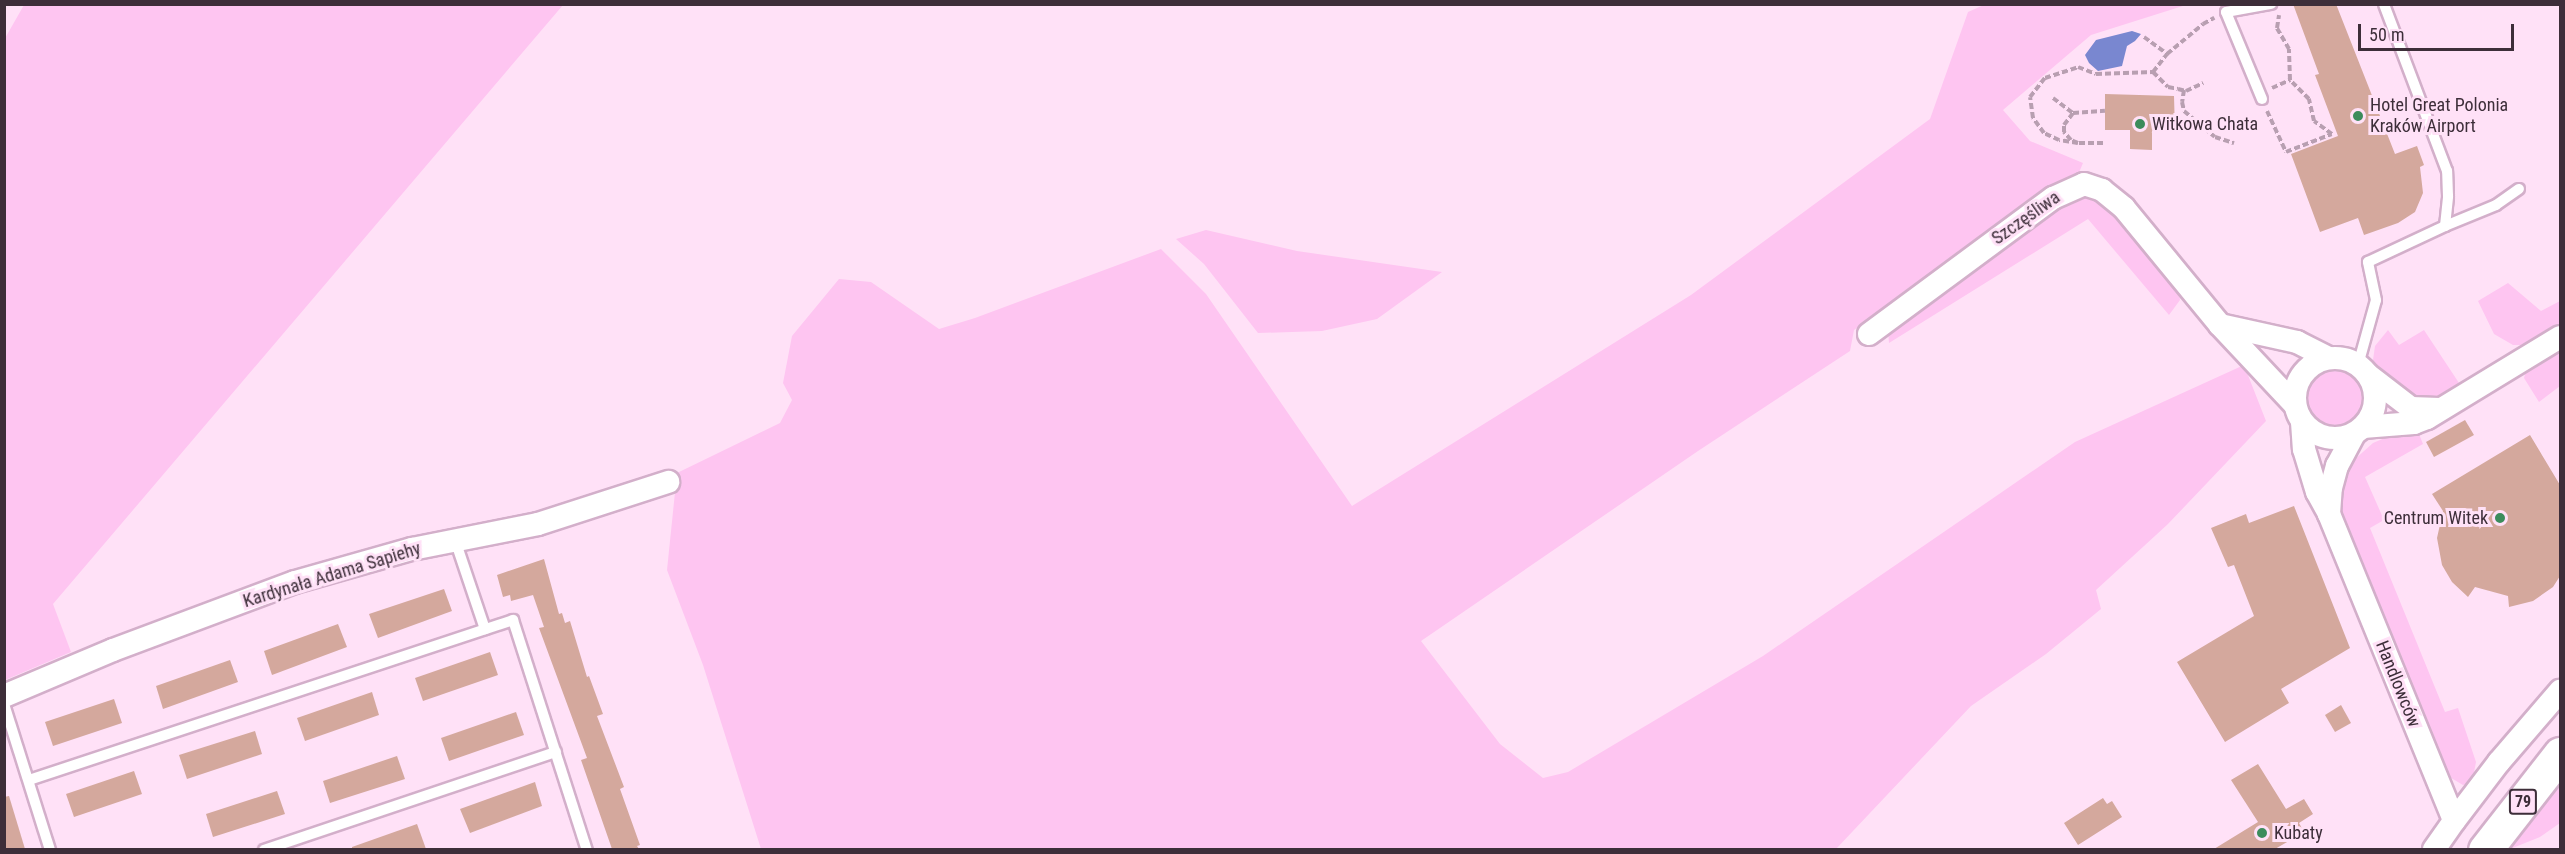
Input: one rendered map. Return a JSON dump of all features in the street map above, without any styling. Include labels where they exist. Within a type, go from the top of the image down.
[{"type":"main road","name":"79","points":[[2485,849],[2560,754]]},
{"type":"street","name":"Szczęśliwa","points":[[1869,334],[2053,198],[2084,184],[2102,190],[2124,208],[2220,325],[2298,413]]},
{"type":"street","points":[[2220,325],[2297,342],[2328,358]]},
{"type":"street","points":[[2439,410],[2411,408],[2363,370],[2338,358],[2316,362],[2302,375],[2295,392],[2298,413],[2316,434],[2328,438],[2341,438],[2358,431],[2414,423],[2439,410],[2560,337]]},
{"type":"street","points":[[2358,431],[2370,418],[2375,396],[2363,370]]},
{"type":"street","name":"Handlowców","points":[[2298,413],[2304,449],[2317,492],[2329,514],[2454,821]]},
{"type":"street","name":"Handlowców","points":[[2329,514],[2331,488],[2337,466],[2358,431]]},
{"type":"street","name":"Kardynała Adama Sapiehy","points":[[4,696],[113,650],[295,582],[400,552],[538,524],[668,482]]},
{"type":"street","points":[[2434,849],[2499,762],[2560,691]]},
{"type":"lane","points":[[2261,96],[2226,12],[2271,4]]},
{"type":"lane","points":[[2384,4],[2447,171],[2448,196],[2445,226]]},
{"type":"lane","points":[[2363,370],[2376,300],[2368,262],[2496,205],[2519,189]]},
{"type":"lane","points":[[455,540],[485,629]]},
{"type":"lane","points":[[29,780],[513,620],[587,849]]},
{"type":"lane","points":[[4,704],[50,849]]},
{"type":"lane","points":[[264,849],[556,752]]},
{"type":"path","points":[[2282,4],[2277,28],[2289,49],[2290,80],[2309,99],[2314,121],[2332,134],[2286,152],[2261,96],[2290,80]]},
{"type":"path","points":[[2153,72],[2167,54],[2203,24],[2226,12]]},
{"type":"path","points":[[2144,37],[2167,54]]},
{"type":"path","points":[[2103,143],[2059,140],[2044,133],[2033,118],[2030,98],[2037,85],[2045,78],[2078,67],[2097,74],[2153,72],[2168,87],[2184,90],[2204,83]]},
{"type":"path","points":[[2184,90],[2182,102],[2188,115],[2215,137],[2234,143]]},
{"type":"path","points":[[2053,98],[2073,113]]},
{"type":"path","points":[[2078,143],[2071,140],[2064,132],[2067,118],[2073,113],[2105,111]]},
{"type":"shaded area","points":[[1986,4],[2186,5],[2091,35],[2003,110],[2030,141],[2083,163],[2069,196],[2099,196],[2178,284],[2180,300],[2169,315],[2088,219],[1889,343],[1886,307],[1854,330],[1850,351],[1698,451],[1421,641],[1500,744],[1543,778],[1568,772],[1763,656],[2075,442],[2244,365],[2266,421],[2168,524],[2096,590],[2101,609],[2046,654],[1971,706],[1836,849],[761,849],[703,665],[667,570],[677,473],[780,423],[792,400],[783,383],[792,336],[839,279],[871,282],[939,329],[975,318],[1161,249],[1206,294],[1352,506],[1691,295],[1930,119],[1968,12]]},
{"type":"shaded area","points":[[24,5],[563,5],[53,604],[71,652],[5,680],[4,40]]},
{"type":"shaded area","points":[[1206,230],[1297,251],[1442,272],[1377,319],[1322,331],[1258,333],[1204,264],[1176,239]]},
{"type":"shaded area","points":[[2508,283],[2541,311],[2560,301],[2560,326],[2521,345],[2513,345],[2494,334],[2478,301]]},
{"type":"shaded area","points":[[2388,330],[2399,345],[2424,330],[2459,383],[2432,399],[2413,399],[2375,366],[2373,360],[2375,346]]},
{"type":"shaded area","points":[[2560,347],[2560,386],[2539,402],[2524,378],[2527,367]]},
{"type":"shaded area","points":[[2328,369],[2340,369],[2355,377],[2363,392],[2363,404],[2355,419],[2340,427],[2328,427],[2313,419],[2305,404],[2305,392],[2313,377]]},
{"type":"shaded area","points":[[2417,429],[2423,444],[2365,477],[2384,520],[2370,528],[2445,712],[2458,708],[2476,762],[2472,783],[2463,785],[2446,775],[2338,506],[2343,476],[2354,460],[2373,443],[2394,434]]},
{"type":"shaded area","points":[[2560,774],[2560,823],[2540,837],[2510,849],[2500,850]]},
{"type":"water","points":[[2132,31],[2141,34],[2127,46],[2122,66],[2098,71],[2089,63],[2085,55],[2096,40]]},
{"type":"building","name":"Hotel Great Polonia Kraków Airport","points":[[2293,4],[2336,4],[2395,154],[2417,146],[2424,165],[2420,167],[2423,193],[2415,212],[2398,223],[2364,235],[2358,218],[2320,232],[2291,154],[2338,136],[2315,75],[2319,74]]},
{"type":"building","name":"Witkowa Chata","points":[[2105,94],[2174,96],[2175,131],[2152,131],[2152,150],[2130,149],[2130,130],[2105,130]]},
{"type":"building","points":[[2465,420],[2474,435],[2434,457],[2426,442]]},
{"type":"building","name":"Centrum Witek","points":[[2530,435],[2560,485],[2560,576],[2553,587],[2533,601],[2509,607],[2508,596],[2475,587],[2468,597],[2452,582],[2442,565],[2437,538],[2443,511],[2432,494]]},
{"type":"building","points":[[2294,506],[2350,648],[2281,689],[2289,703],[2225,742],[2177,662],[2254,616],[2234,565],[2228,567],[2211,528],[2246,514],[2249,523]]},
{"type":"building","points":[[544,559],[559,614],[562,613],[565,623],[570,621],[587,677],[589,676],[603,714],[597,716],[624,787],[620,789],[640,845],[637,846],[639,849],[612,849],[581,760],[587,758],[539,628],[544,627],[533,595],[511,601],[510,595],[503,597],[497,575]]},
{"type":"building","points":[[444,589],[452,611],[378,638],[369,614]]},
{"type":"building","points":[[338,624],[347,647],[272,675],[264,651]]},
{"type":"building","points":[[490,652],[498,675],[423,701],[415,678]]},
{"type":"building","points":[[230,660],[238,682],[163,709],[156,686]]},
{"type":"building","points":[[372,692],[379,715],[305,741],[297,718]]},
{"type":"building","points":[[114,699],[122,723],[53,746],[45,722]]},
{"type":"building","points":[[2341,705],[2351,723],[2335,732],[2325,715]]},
{"type":"building","points":[[516,712],[524,735],[449,761],[441,738]]},
{"type":"building","points":[[255,731],[262,754],[187,779],[179,755]]},
{"type":"building","points":[[397,756],[405,779],[330,803],[323,781]]},
{"type":"building","points":[[2258,764],[2286,809],[2304,799],[2313,814],[2299,823],[2304,832],[2275,849],[2214,849],[2258,822],[2231,780]]},
{"type":"building","points":[[134,771],[142,794],[74,817],[66,794]]},
{"type":"building","points":[[535,782],[542,806],[470,833],[460,809]]},
{"type":"building","points":[[277,791],[285,814],[213,837],[206,814]]},
{"type":"building","points":[[9,796],[25,849],[4,849],[4,797]]},
{"type":"building","points":[[2103,798],[2107,804],[2112,801],[2122,817],[2078,845],[2064,823]]},
{"type":"building","points":[[417,824],[426,849],[352,849],[352,847]]},
{"type":"place","name":"Hotel Great Polonia Kraków Airport","points":[[2358,116]]},
{"type":"place","name":"Witkowa Chata","points":[[2140,124]]},
{"type":"place","name":"Centrum Witek","points":[[2500,518]]},
{"type":"place","name":"Kubaty","points":[[2262,833]]}]
